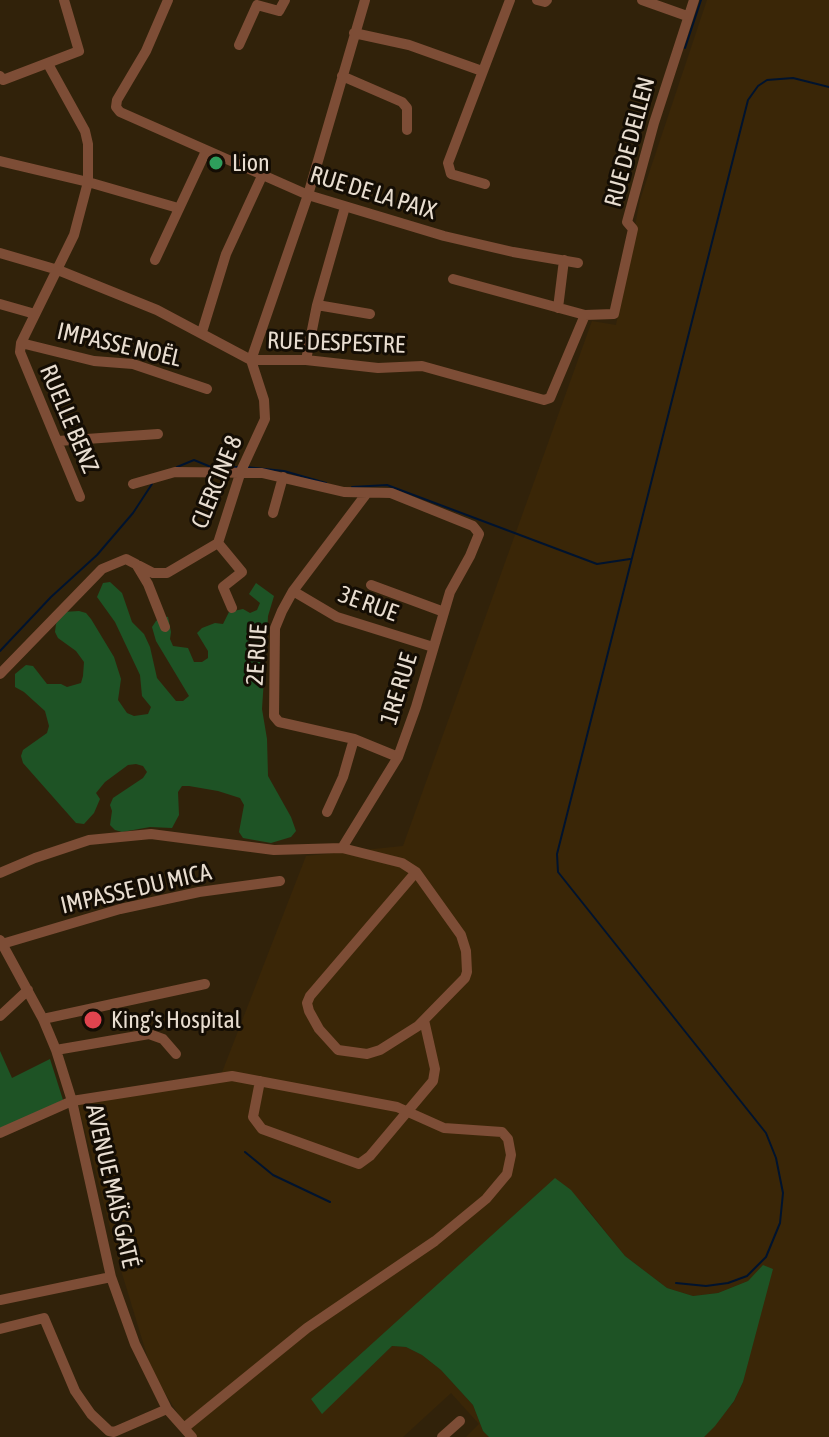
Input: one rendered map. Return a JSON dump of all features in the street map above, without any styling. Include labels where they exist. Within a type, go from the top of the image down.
[{"type":"street","points":[[1,78],[79,51],[64,0]]},
{"type":"street","name":"RUE DE LA PAIX","points":[[168,0],[146,51],[117,100],[116,107],[120,112],[308,195],[444,236],[578,263]]},
{"type":"street","points":[[239,45],[257,5],[279,11],[285,0]]},
{"type":"street","points":[[251,360],[308,195],[365,0]]},
{"type":"street","points":[[485,184],[451,174],[448,163],[510,0]]},
{"type":"street","points":[[537,0],[547,0]]},
{"type":"street","points":[[642,0],[687,16]]},
{"type":"street","name":"RUE DE DELLEN","points":[[585,315],[614,314],[633,229],[627,222],[654,123],[694,0]]},
{"type":"street","points":[[354,33],[409,45],[482,71]]},
{"type":"street","name":"RUELLE BENZ","points":[[48,64],[85,131],[88,182],[74,235],[21,343],[21,357],[80,497]]},
{"type":"street","points":[[342,76],[402,102],[407,108],[407,130]]},
{"type":"street","points":[[155,260],[206,151]]},
{"type":"street","points":[[0,161],[178,208]]},
{"type":"street","points":[[202,332],[226,254],[262,176]]},
{"type":"street","points":[[306,360],[317,305],[345,207]]},
{"type":"street","name":"RUE DESPESTRE","points":[[0,253],[58,270],[157,310],[251,360],[306,360],[378,368],[422,366],[512,393],[547,400],[585,315]]},
{"type":"street","points":[[558,308],[564,260]]},
{"type":"street","points":[[453,279],[585,315]]},
{"type":"street","points":[[0,304],[35,314]]},
{"type":"street","points":[[317,305],[370,314]]},
{"type":"street","name":"IMPASSE NOËL","points":[[21,343],[94,361],[133,364],[207,389]]},
{"type":"street","name":"CLERCINE 8","points":[[134,562],[153,573],[167,573],[218,543],[242,469],[265,419],[264,400],[251,360]]},
{"type":"street","points":[[58,441],[158,434]]},
{"type":"street","points":[[133,484],[175,472],[242,469],[338,491],[367,493]]},
{"type":"street","points":[[273,513],[283,477]]},
{"type":"street","name":"1RE RUE","points":[[342,848],[398,757],[450,592],[479,534],[473,526],[395,494],[382,491],[367,493]]},
{"type":"street","name":"2E RUE","points":[[367,493],[293,591],[275,628],[276,719],[354,739],[398,757]]},
{"type":"street","points":[[218,543],[242,572],[223,587],[232,608]]},
{"type":"street","points":[[0,674],[102,569],[126,559],[134,562],[148,584],[165,627]]},
{"type":"street","points":[[371,585],[444,612]]},
{"type":"street","name":"3E RUE","points":[[293,591],[337,617],[433,647]]},
{"type":"street","points":[[327,812],[343,777],[354,739]]},
{"type":"street","points":[[0,873],[89,840],[151,834],[274,850],[342,848],[402,863],[416,872],[461,935],[466,951],[465,978],[424,1020],[380,1050],[367,1054],[338,1050],[319,1029],[307,1003],[416,872]]},
{"type":"street","name":"IMPASSE DU MICA","points":[[1,942],[120,909],[199,892],[280,881]]},
{"type":"street","name":"AVENUE MAÏS GATÉ","points":[[1,942],[43,1019],[56,1050],[72,1101],[111,1277],[135,1344],[167,1409],[192,1437]]},
{"type":"street","points":[[43,1019],[205,984]]},
{"type":"street","points":[[0,1016],[28,990]]},
{"type":"street","points":[[260,1081],[253,1117],[262,1129],[354,1164],[364,1161],[435,1075],[424,1020]]},
{"type":"street","points":[[56,1050],[149,1034],[163,1039],[176,1054]]},
{"type":"street","points":[[0,1133],[72,1101],[232,1076],[409,1110],[444,1128],[502,1132],[508,1139],[511,1155],[507,1174],[486,1199],[435,1241],[307,1328],[184,1428]]},
{"type":"street","points":[[0,1300],[111,1277]]},
{"type":"street","points":[[0,1329],[44,1318],[75,1391],[91,1414],[109,1431],[114,1432],[167,1409]]},
{"type":"street","points":[[442,1437],[460,1421]]},
{"type":"shaded area","points":[[707,0],[829,0],[829,1437],[704,1437],[734,1402],[743,1382],[763,1265],[748,1281],[718,1293],[693,1296],[667,1288],[625,1256],[586,1207],[555,1178],[322,1413],[392,1346],[406,1347],[441,1370],[473,1405],[483,1431],[489,1437],[466,1437],[479,1424],[451,1393],[403,1437],[197,1437],[190,1433],[152,1372],[121,1270],[77,1099],[221,1075],[306,856],[403,846],[592,321],[616,325],[640,200]]},
{"type":"green space","points":[[110,582],[122,593],[132,622],[144,634],[157,678],[176,701],[183,701],[189,696],[156,641],[152,627],[156,621],[161,616],[168,617],[173,646],[188,648],[194,662],[202,662],[208,658],[208,651],[197,633],[202,628],[215,623],[223,624],[229,612],[243,609],[250,613],[257,610],[260,603],[249,594],[256,583],[274,596],[268,616],[262,709],[268,776],[291,817],[296,831],[291,837],[271,843],[243,838],[239,832],[244,805],[240,798],[189,786],[182,786],[178,792],[179,815],[172,828],[115,830],[110,825],[113,798],[147,772],[143,766],[136,764],[128,765],[105,782],[96,793],[100,799],[94,813],[84,824],[76,823],[23,763],[23,750],[47,733],[49,726],[45,711],[15,687],[15,674],[26,665],[33,666],[47,684],[67,687],[81,683],[83,676],[84,662],[55,632],[63,612],[79,611],[91,619],[114,657],[121,679],[118,700],[127,713],[134,716],[148,714],[151,707],[142,696],[140,675],[115,622],[97,597],[103,583]]},
{"type":"green space","points":[[0,1051],[12,1078],[50,1059],[63,1100],[0,1131]]},
{"type":"green space","points":[[555,1178],[571,1190],[625,1256],[667,1288],[693,1296],[718,1293],[748,1281],[763,1265],[773,1269],[743,1382],[734,1401],[715,1426],[704,1437],[489,1437],[483,1431],[473,1405],[441,1370],[406,1347],[392,1346],[322,1414],[311,1399]]},
{"type":"waterway","points":[[685,48],[701,0]]},
{"type":"waterway","points":[[676,1283],[706,1286],[728,1283],[747,1276],[766,1257],[780,1223],[783,1193],[776,1158],[766,1133],[558,872],[557,854],[748,100],[767,80],[793,78],[829,87]]},
{"type":"waterway","points":[[177,467],[194,460],[211,467],[240,467]]},
{"type":"waterway","points":[[246,467],[284,471],[326,483]]},
{"type":"waterway","points":[[0,651],[51,597],[97,555],[133,513],[152,484]]},
{"type":"waterway","points":[[352,487],[387,485],[597,564],[630,559]]},
{"type":"waterway","points":[[245,1152],[273,1175],[330,1202]]},
{"type":"place","name":"Lion","points":[[216,163]]},
{"type":"place","name":"King's Hospital","points":[[93,1020]]}]
